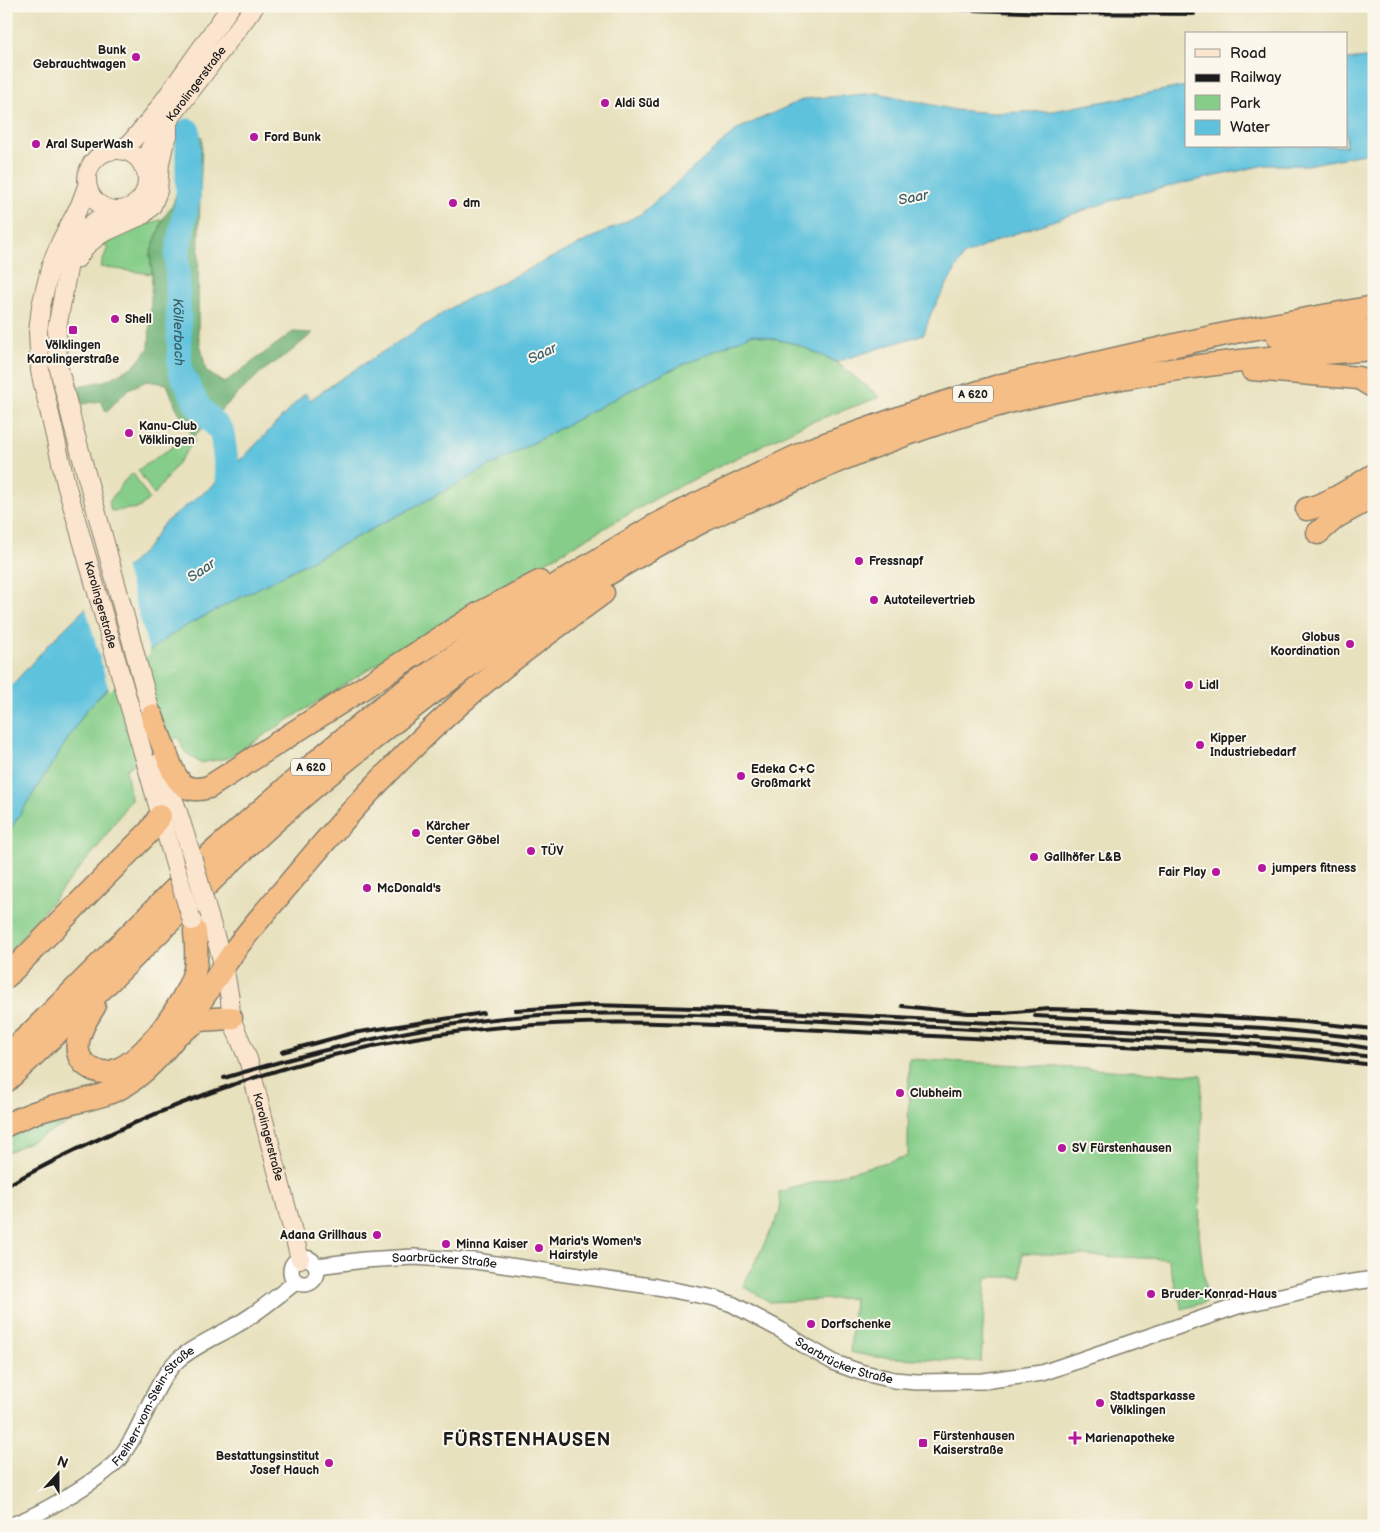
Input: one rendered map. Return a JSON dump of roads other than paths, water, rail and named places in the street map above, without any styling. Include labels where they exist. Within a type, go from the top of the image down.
[{"type":"highway","points":[[1236,350],[1374,307]]},
{"type":"highway","points":[[1181,358],[1374,330]]},
{"type":"highway","points":[[1181,358],[1236,350],[1374,348]]},
{"type":"highway","points":[[1236,350],[1359,378],[1374,386]]},
{"type":"highway","name":"A 620","points":[[6,1056],[204,860],[382,707],[545,592],[654,526],[695,504],[814,448],[927,408],[1002,385],[1137,355],[1181,358]]},
{"type":"highway","name":"A 620","points":[[6,1081],[220,871],[329,774],[452,678],[552,609],[704,521],[861,450],[933,425],[1026,398],[1074,387],[1158,372],[1181,358]]},
{"type":"highway","points":[[1307,509],[1320,506],[1337,498],[1374,475]]},
{"type":"highway","points":[[1318,533],[1336,517],[1374,496]]},
{"type":"highway","points":[[6,1125],[39,1111],[109,1092],[130,1083],[176,1035],[236,948],[295,876],[421,739],[506,665],[655,554],[704,521]]},
{"type":"highway","points":[[152,716],[157,759],[173,772],[180,784],[198,790],[208,787],[478,614],[602,549],[654,526]]},
{"type":"highway","points":[[6,977],[150,830],[160,816]]},
{"type":"highway","points":[[109,982],[90,1013],[77,1045],[80,1059],[85,1065],[106,1073],[120,1069],[134,1060],[156,1036],[188,990],[197,956],[193,926]]},
{"type":"highway","points":[[176,1035],[199,1020],[231,1018]]},
{"type":"main road","name":"Karolingerstraße","points":[[122,150],[153,116],[231,6]]},
{"type":"main road","name":"Karolingerstraße","points":[[142,165],[152,144],[255,6]]},
{"type":"main road","points":[[68,272],[94,238],[143,215],[152,206],[158,190],[160,163],[168,136],[168,122]]},
{"type":"main road","points":[[122,150],[133,155],[142,165],[147,180],[143,195],[128,208],[113,210],[103,207],[95,201],[89,192],[87,186],[88,172],[94,160],[106,152],[122,150]]},
{"type":"main road","name":"Karolingerstraße","points":[[87,186],[80,205],[54,256],[38,332],[40,371],[66,484],[157,759],[176,806],[192,856],[224,966],[230,999],[231,1018],[248,1059],[300,1259]]},
{"type":"main road","name":"Karolingerstraße","points":[[113,210],[91,223],[80,236],[69,263],[57,328],[58,365],[152,716]]},
{"type":"main road","name":"Karolingerstraße","points":[[157,759],[160,816],[193,926],[209,989],[212,999],[231,1018]]},
{"type":"street","name":"Saarbrücker Straße","points":[[317,1266],[364,1260],[414,1257],[475,1260],[657,1287],[714,1298],[732,1304],[779,1328],[835,1363],[860,1372],[894,1380],[917,1382],[984,1381],[1042,1373],[1238,1306],[1320,1287],[1374,1279]]},
{"type":"street","points":[[308,1258],[317,1266],[317,1275],[312,1282],[304,1285],[296,1282],[291,1271],[294,1264],[300,1259],[308,1258]]},
{"type":"street","name":"Freiherr-vom-Stein-Straße","points":[[8,1526],[54,1504],[98,1477],[118,1459],[131,1442],[170,1368],[179,1359],[208,1340],[239,1324],[296,1282]]},
{"type":"water","name":"Saar","points":[[1374,57],[1374,152],[1307,165],[1265,165],[1123,197],[1002,238],[963,256],[931,313],[924,334],[836,362],[796,344],[753,334],[655,377],[422,503],[178,630],[129,666],[87,709],[6,836],[6,692],[47,646],[147,548],[164,523],[215,484],[220,474],[219,459],[224,453],[237,461],[243,458],[305,393],[310,400],[459,303],[641,214],[738,129],[804,99],[878,93],[955,110],[993,113],[1053,111],[1185,86],[1185,148],[1348,148],[1348,60]]},
{"type":"waterway","name":"Köllerbach","points":[[188,131],[188,198],[177,254],[180,370],[198,406],[222,432],[229,486]]},
{"type":"railway","points":[[870,6],[1051,13],[1194,14]]},
{"type":"railway","points":[[515,1010],[594,1005],[727,1009],[1238,1036],[1336,1043],[1374,1049]]},
{"type":"railway","points":[[902,1006],[968,1013],[1004,1013],[1049,1009],[1123,1011],[1305,1022],[1374,1029]]},
{"type":"railway","points":[[282,1052],[353,1033],[483,1013]]},
{"type":"railway","points":[[224,1078],[341,1046],[420,1030],[500,1018],[586,1014],[726,1016],[1238,1043],[1374,1057]]},
{"type":"railway","points":[[1035,1016],[1264,1028],[1374,1039]]},
{"type":"railway","points":[[6,1186],[104,1136],[204,1095],[256,1077],[361,1049],[468,1030],[574,1023],[732,1025],[1236,1052],[1374,1065]]},
{"type":"place","name":"Bunk Gebrauchtwagen","points":[[136,57]]},
{"type":"place","name":"Aldi Süd","points":[[605,103]]},
{"type":"place","name":"Ford Bunk","points":[[254,137]]},
{"type":"place","name":"Aral SuperWash","points":[[36,144]]},
{"type":"place","name":"dm","points":[[453,203]]},
{"type":"place","name":"Shell","points":[[115,319]]},
{"type":"place","name":"Völklingen Karolingerstraße","points":[[73,330]]},
{"type":"place","name":"Kanu-Club Völklingen","points":[[129,433]]},
{"type":"place","name":"Fressnapf","points":[[859,561]]},
{"type":"place","name":"Autoteilevertrieb","points":[[874,600]]},
{"type":"place","name":"Globus Koordination","points":[[1350,644]]},
{"type":"place","name":"Lidl","points":[[1189,685]]},
{"type":"place","name":"Kipper Industriebedarf","points":[[1200,745]]},
{"type":"place","name":"Edeka C+C Großmarkt","points":[[741,776]]},
{"type":"place","name":"Kärcher Center Göbel","points":[[416,833]]},
{"type":"place","name":"TÜV","points":[[531,851]]},
{"type":"place","name":"Gallhöfer L&B","points":[[1034,857]]},
{"type":"place","name":"jumpers fitness","points":[[1262,868]]},
{"type":"place","name":"Fair Play","points":[[1216,872]]},
{"type":"place","name":"McDonald's","points":[[367,888]]},
{"type":"place","name":"Clubheim","points":[[900,1093]]},
{"type":"place","name":"SV Fürstenhausen","points":[[1062,1148]]},
{"type":"place","name":"Adana Grillhaus","points":[[377,1235]]},
{"type":"place","name":"Minna Kaiser","points":[[446,1244]]},
{"type":"place","name":"Maria's Women's Hairstyle","points":[[539,1248]]},
{"type":"place","name":"Bruder-Konrad-Haus","points":[[1151,1294]]},
{"type":"place","name":"Dorfschenke","points":[[811,1324]]},
{"type":"place","name":"Stadtsparkasse Völklingen","points":[[1100,1403]]},
{"type":"place","name":"Marienapotheke","points":[[1075,1438]]},
{"type":"place","name":"Fürstenhausen Kaiserstraße","points":[[923,1443]]},
{"type":"place","name":"Bestattungsinstitut Josef Hauch","points":[[329,1463]]},
{"type":"district","name":"FÜRSTENHAUSEN","points":[[527,1440]]}]
